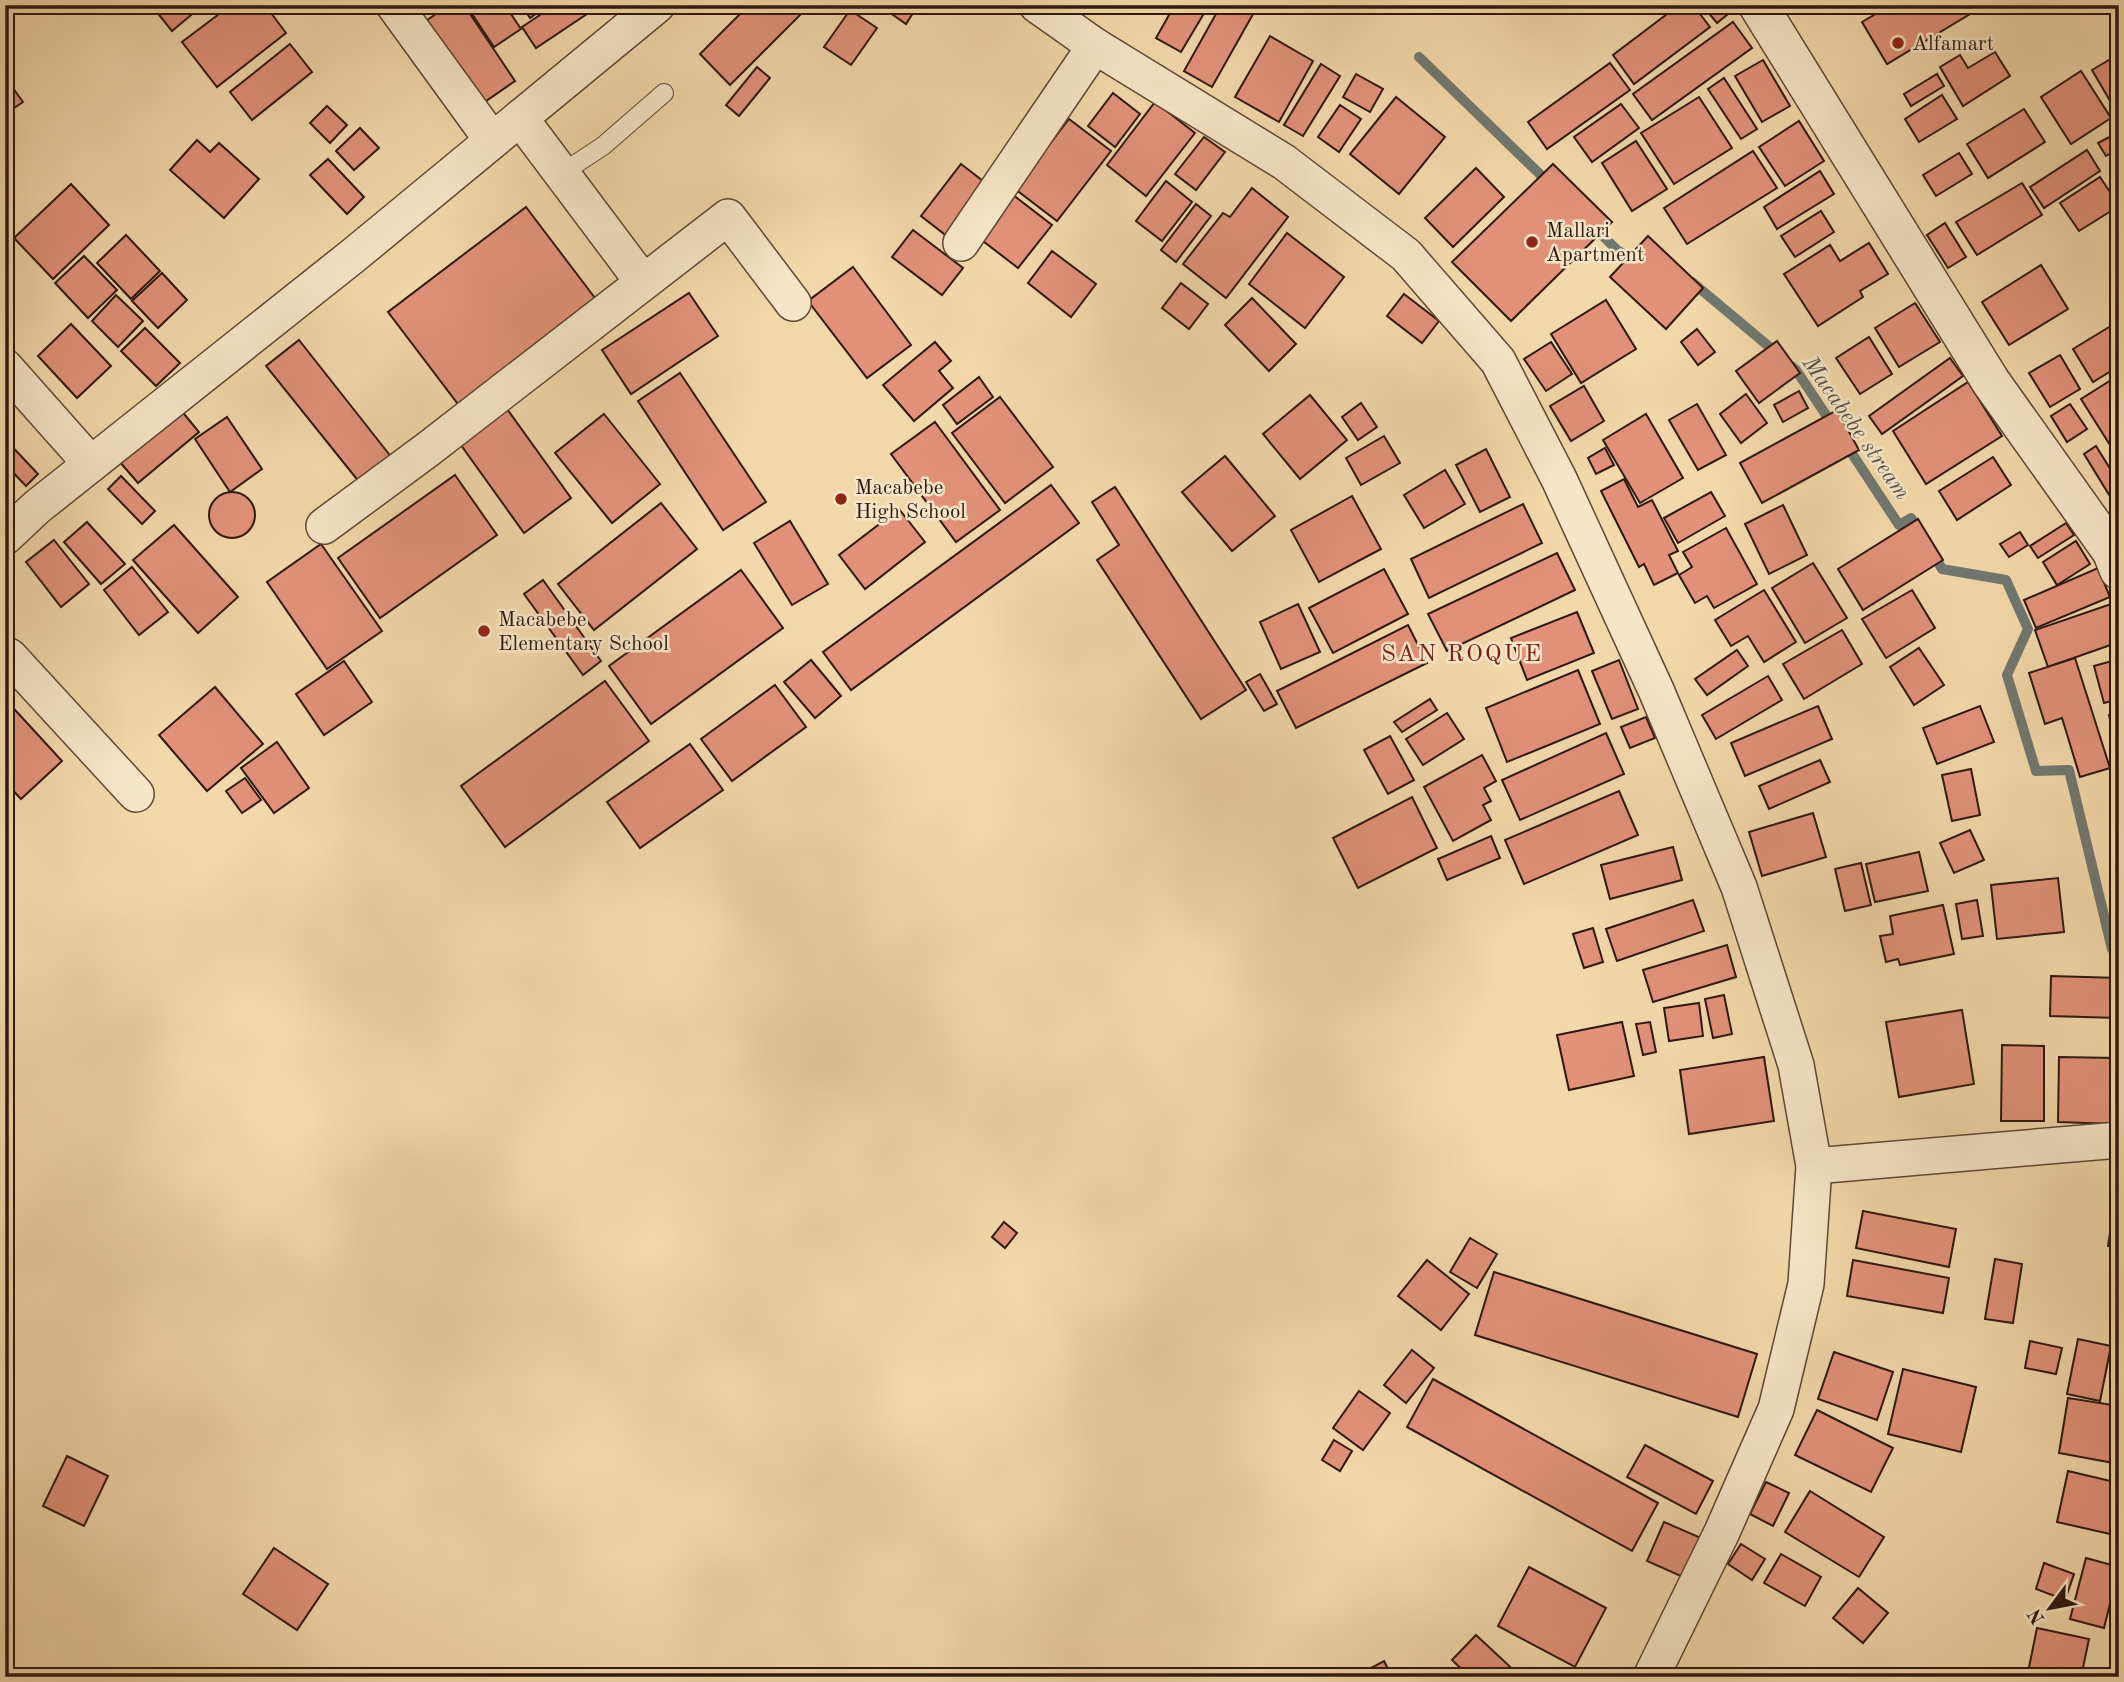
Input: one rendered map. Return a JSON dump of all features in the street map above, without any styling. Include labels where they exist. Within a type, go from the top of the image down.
[{"type":"street","points":[[394,5],[492,140]]},
{"type":"street","points":[[5,537],[37,507],[354,255],[657,5]]},
{"type":"street","points":[[1037,5],[1095,46],[1284,162],[1406,255],[1498,361],[1565,492],[1656,690],[1740,887],[1796,1065],[1814,1166],[1806,1284],[1776,1409],[1723,1532],[1651,1677]]},
{"type":"street","points":[[1758,5],[1991,382],[2116,556]]},
{"type":"street","points":[[961,243],[1095,46]]},
{"type":"street","points":[[520,118],[643,282]]},
{"type":"street","points":[[324,526],[427,450],[728,217],[793,303]]},
{"type":"street","points":[[5,367],[91,464]]},
{"type":"street","points":[[5,654],[136,794]]},
{"type":"street","points":[[1814,1166],[2119,1140]]},
{"type":"lane","points":[[562,173],[603,146],[664,93]]},
{"type":"building","points":[[151,5],[203,5],[172,31]]},
{"type":"building","points":[[231,5],[265,5],[286,33],[217,87],[182,42]]},
{"type":"building","points":[[405,5],[439,5],[412,20]]},
{"type":"building","points":[[449,5],[464,5],[515,81],[473,110],[417,27]]},
{"type":"building","points":[[466,5],[505,5],[521,29],[494,47]]},
{"type":"building","points":[[522,5],[548,5],[530,18]]},
{"type":"building","points":[[555,5],[582,5],[587,14],[536,48],[522,27]]},
{"type":"building","points":[[749,5],[810,5],[730,85],[700,54]]},
{"type":"building","points":[[879,5],[918,5],[906,24]]},
{"type":"building","points":[[1154,5],[1209,5],[1181,52],[1156,38],[1169,15]]},
{"type":"building","points":[[1221,5],[1257,7],[1212,87],[1184,71]]},
{"type":"building","points":[[1679,5],[1693,5],[1710,27],[1634,84],[1613,55]]},
{"type":"building","points":[[1702,5],[1739,5],[1717,23]]},
{"type":"building","name":"Alfamart","points":[[1891,5],[1985,5],[1887,64],[1862,22]]},
{"type":"building","points":[[850,10],[877,28],[851,65],[824,47]]},
{"type":"building","points":[[1733,22],[1752,48],[1652,120],[1633,94]]},
{"type":"building","points":[[1270,36],[1313,61],[1279,122],[1235,97]]},
{"type":"building","points":[[290,44],[312,72],[252,120],[230,92]]},
{"type":"building","points":[[1995,52],[2010,76],[1963,106],[1940,67],[1960,55],[1968,68]]},
{"type":"building","points":[[2119,54],[2119,116],[2092,70]]},
{"type":"building","points":[[1763,60],[1790,106],[1762,122],[1735,76]]},
{"type":"building","points":[[1610,63],[1630,90],[1547,149],[1528,122]]},
{"type":"building","points":[[1321,64],[1340,76],[1303,136],[1284,125]]},
{"type":"building","points":[[757,67],[770,78],[739,116],[726,105]]},
{"type":"building","points":[[2081,71],[2111,118],[2071,144],[2041,97]]},
{"type":"building","points":[[1356,74],[1383,89],[1370,112],[1343,97]]},
{"type":"building","points":[[1937,74],[1944,86],[1911,106],[1904,94]]},
{"type":"building","points":[[5,77],[23,102],[5,114]]},
{"type":"building","points":[[1724,78],[1757,129],[1741,139],[1708,89]]},
{"type":"building","points":[[1113,93],[1140,114],[1115,147],[1088,126]]},
{"type":"building","points":[[1942,95],[1957,119],[1919,142],[1905,119]]},
{"type":"building","points":[[1396,97],[1445,137],[1399,194],[1350,154]]},
{"type":"building","points":[[1699,97],[1732,148],[1674,184],[1641,133]]},
{"type":"building","points":[[1155,102],[1195,133],[1146,196],[1107,165]]},
{"type":"building","points":[[1621,104],[1639,128],[1592,162],[1574,137]]},
{"type":"building","points":[[1340,105],[1361,119],[1339,152],[1318,137]]},
{"type":"building","points":[[327,106],[347,125],[330,143],[310,123]]},
{"type":"building","points":[[2024,109],[2045,142],[1988,178],[1967,144]]},
{"type":"building","points":[[1069,119],[1111,151],[1057,221],[1015,189]]},
{"type":"building","points":[[1799,121],[1824,161],[1785,186],[1759,147]]},
{"type":"building","points":[[360,128],[379,148],[354,170],[336,151]]},
{"type":"building","points":[[2119,132],[2119,149],[2106,156],[2098,143]]},
{"type":"building","points":[[1204,137],[1225,152],[1196,190],[1175,174]]},
{"type":"building","points":[[197,140],[210,152],[219,143],[259,179],[224,218],[170,170]]},
{"type":"building","points":[[1636,141],[1667,189],[1632,211],[1602,163]]},
{"type":"building","points":[[2087,150],[2100,171],[2044,208],[2030,187]]},
{"type":"building","points":[[1753,151],[1777,188],[1687,244],[1664,208]]},
{"type":"building","points":[[1959,153],[1972,174],[1936,196],[1923,175]]},
{"type":"building","points":[[328,159],[364,197],[347,214],[310,175]]},
{"type":"building","points":[[961,164],[992,188],[952,240],[921,216]]},
{"type":"building","name":"Mallari Apartment","points":[[1553,164],[1612,222],[1511,321],[1452,262]]},
{"type":"building","points":[[1476,168],[1504,197],[1453,247],[1425,218]]},
{"type":"building","points":[[1820,171],[1834,194],[1777,229],[1764,207]]},
{"type":"building","points":[[2100,177],[2119,206],[2079,231],[2060,203]]},
{"type":"building","points":[[1166,181],[1192,202],[1162,241],[1136,221]]},
{"type":"building","points":[[2022,183],[2042,215],[1977,255],[1956,222]]},
{"type":"building","points":[[71,184],[109,225],[53,279],[14,238]]},
{"type":"building","points":[[1252,188],[1288,217],[1226,298],[1183,264],[1223,213],[1230,217]]},
{"type":"building","points":[[1013,195],[1052,225],[1018,268],[979,238]]},
{"type":"building","points":[[1196,204],[1211,216],[1176,262],[1161,250]]},
{"type":"building","points":[[526,207],[598,302],[461,408],[388,312]]},
{"type":"building","points":[[1821,211],[1834,232],[1795,257],[1781,236]]},
{"type":"building","points":[[1945,223],[1966,257],[1948,268],[1927,235]]},
{"type":"building","points":[[913,230],[963,268],[942,295],[892,257]]},
{"type":"building","points":[[1287,233],[1344,277],[1305,328],[1249,284]]},
{"type":"building","points":[[126,235],[160,271],[131,299],[97,263]]},
{"type":"building","points":[[1648,236],[1703,288],[1666,329],[1610,277]]},
{"type":"building","points":[[1869,243],[1888,274],[1860,291],[1863,297],[1818,326],[1784,274],[1830,245],[1840,261]]},
{"type":"building","points":[[1052,251],[1096,284],[1071,317],[1028,283]]},
{"type":"building","points":[[84,256],[117,290],[88,318],[55,283]]},
{"type":"building","points":[[2041,265],[2068,309],[2009,345],[1982,302]]},
{"type":"building","points":[[853,267],[911,345],[867,378],[808,301]]},
{"type":"building","points":[[162,273],[187,300],[158,328],[132,301]]},
{"type":"building","points":[[1181,283],[1208,304],[1189,329],[1162,308]]},
{"type":"building","points":[[689,293],[718,336],[631,394],[602,350]]},
{"type":"building","points":[[1404,294],[1439,321],[1422,343],[1387,316]]},
{"type":"building","points":[[116,295],[143,321],[118,347],[92,321]]},
{"type":"building","points":[[1252,298],[1296,344],[1269,371],[1225,325]]},
{"type":"building","points":[[1606,300],[1636,349],[1581,383],[1551,334]]},
{"type":"building","points":[[1915,303],[1940,342],[1899,367],[1875,328]]},
{"type":"building","points":[[2119,321],[2119,366],[2093,382],[2073,349]]},
{"type":"building","points":[[71,324],[111,366],[77,398],[38,356]]},
{"type":"building","points":[[145,328],[180,363],[156,386],[121,351]]},
{"type":"building","points":[[1697,329],[1715,352],[1698,365],[1681,342]]},
{"type":"building","points":[[1869,337],[1892,374],[1860,394],[1836,358]]},
{"type":"building","points":[[299,340],[396,463],[364,488],[266,366]]},
{"type":"building","points":[[1777,341],[1800,373],[1759,403],[1736,371]]},
{"type":"building","points":[[935,342],[951,361],[939,371],[953,388],[914,421],[883,385]]},
{"type":"building","points":[[1551,342],[1572,374],[1546,391],[1524,359]]},
{"type":"building","points":[[2060,355],[2080,389],[2050,407],[2029,373]]},
{"type":"building","points":[[1950,358],[1963,376],[1882,434],[1869,416]]},
{"type":"building","points":[[680,373],[766,502],[723,530],[638,401]]},
{"type":"building","points":[[2119,375],[2119,451],[2115,453],[2081,399]]},
{"type":"building","points":[[979,377],[993,397],[957,424],[943,405]]},
{"type":"building","points":[[1968,382],[2002,436],[1926,484],[1893,431]]},
{"type":"building","points":[[1584,386],[1604,421],[1571,441],[1550,406]]},
{"type":"building","points":[[1799,391],[1808,408],[1783,422],[1774,405]]},
{"type":"building","points":[[1746,394],[1767,423],[1741,443],[1720,414]]},
{"type":"building","points":[[1310,395],[1347,440],[1300,479],[1263,434]]},
{"type":"building","points":[[1000,397],[1053,467],[1005,503],[952,433]]},
{"type":"building","points":[[1361,403],[1377,427],[1358,440],[1342,417]]},
{"type":"building","points":[[1697,404],[1726,455],[1698,470],[1669,420]]},
{"type":"building","points":[[2070,404],[2087,429],[2067,442],[2051,416]]},
{"type":"building","points":[[505,406],[571,498],[524,533],[458,441]]},
{"type":"building","points":[[180,409],[199,432],[138,483],[119,461]]},
{"type":"building","points":[[1837,410],[1859,450],[1762,503],[1740,463]]},
{"type":"building","points":[[604,414],[660,484],[612,523],[555,453]]},
{"type":"building","points":[[1646,414],[1683,478],[1640,503],[1603,440]]},
{"type":"building","points":[[227,417],[262,469],[230,492],[195,439]]},
{"type":"building","points":[[935,422],[1000,510],[956,542],[891,454]]},
{"type":"building","points":[[1384,436],[1400,463],[1361,485],[1346,458]]},
{"type":"building","points":[[5,439],[38,474],[26,486],[5,464]]},
{"type":"building","points":[[2096,446],[2119,483],[2119,511],[2084,454]]},
{"type":"building","points":[[1605,448],[1614,465],[1596,474],[1588,458]]},
{"type":"building","points":[[1486,449],[1510,497],[1480,512],[1456,465]]},
{"type":"building","points":[[1225,456],[1275,516],[1232,551],[1182,492]]},
{"type":"building","points":[[1993,457],[2011,485],[1957,520],[1939,491]]},
{"type":"building","points":[[1445,470],[1465,504],[1424,528],[1404,495]]},
{"type":"building","points":[[455,475],[497,535],[380,618],[338,558]]},
{"type":"building","points":[[121,476],[155,511],[142,524],[108,489]]},
{"type":"building","points":[[1624,479],[1638,507],[1652,500],[1678,551],[1669,555],[1678,573],[1654,585],[1644,564],[1639,567],[1601,491]]},
{"type":"building","points":[[1051,485],[1079,523],[851,690],[823,652]]},
{"type":"building","points":[[1115,487],[1246,690],[1201,719],[1097,560],[1119,545],[1092,502]]},
{"type":"building","points":[[232,492],[248,499],[255,515],[248,531],[232,538],[216,531],[209,515],[216,499]]},
{"type":"building","points":[[1711,492],[1725,516],[1678,543],[1664,518]]},
{"type":"building","points":[[1352,496],[1381,549],[1319,582],[1291,530]]},
{"type":"building","points":[[661,503],[697,549],[594,630],[558,584]]},
{"type":"building","points":[[1523,504],[1542,543],[1429,598],[1411,559]]},
{"type":"building","points":[[1783,505],[1807,555],[1769,574],[1745,524]]},
{"type":"building","points":[[899,509],[925,542],[865,589],[839,555]]},
{"type":"building","points":[[1918,519],[1943,560],[1863,610],[1838,569]]},
{"type":"building","points":[[790,521],[828,584],[792,605],[754,543]]},
{"type":"building","points":[[87,522],[125,564],[101,584],[64,542]]},
{"type":"building","points":[[2066,523],[2074,535],[2038,558],[2030,546]]},
{"type":"building","points":[[174,525],[238,597],[198,633],[133,560]]},
{"type":"building","points":[[1726,528],[1757,584],[1714,608],[1707,596],[1695,603],[1679,575],[1692,567],[1683,552]]},
{"type":"building","points":[[2020,532],[2028,545],[2009,557],[2000,544]]},
{"type":"building","points":[[54,540],[89,584],[61,607],[26,562]]},
{"type":"building","points":[[2076,541],[2090,564],[2057,585],[2043,562]]},
{"type":"building","points":[[321,544],[382,631],[327,669],[267,582]]},
{"type":"building","points":[[1557,553],[1575,590],[1447,651],[1428,614]]},
{"type":"building","points":[[1813,563],[1847,618],[1805,643],[1772,588]]},
{"type":"building","points":[[132,567],[168,612],[139,635],[104,590]]},
{"type":"building","points":[[2098,568],[2110,597],[2036,628],[2024,600]]},
{"type":"building","points":[[1384,569],[1408,614],[1333,653],[1309,608]]},
{"type":"building","points":[[741,570],[783,628],[651,724],[609,666]]},
{"type":"building","points":[[543,580],[601,661],[583,675],[524,594]]},
{"type":"building","points":[[1764,590],[1796,642],[1764,662],[1748,636],[1731,646],[1715,620]]},
{"type":"building","points":[[1912,590],[1935,628],[1886,658],[1862,619]]},
{"type":"building","points":[[2114,603],[2119,618],[2119,642],[2048,667],[2035,630]]},
{"type":"building","points":[[1298,604],[1320,652],[1281,669],[1260,622]]},
{"type":"building","points":[[1577,612],[1594,653],[1527,680],[1511,638]]},
{"type":"building","points":[[1408,625],[1427,663],[1296,728],[1277,691]]},
{"type":"building","points":[[1842,630],[1862,664],[1804,699],[1783,664]]},
{"type":"building","points":[[1919,648],[1944,685],[1914,705],[1890,667]]},
{"type":"building","points":[[1737,650],[1748,666],[1707,695],[1695,679]]},
{"type":"building","points":[[2075,658],[2110,768],[2080,777],[2062,718],[2045,724],[2029,673]]},
{"type":"building","points":[[2119,659],[2119,699],[2104,703],[2094,666]]},
{"type":"building","points":[[811,660],[841,696],[815,718],[784,682]]},
{"type":"building","points":[[1619,660],[1638,709],[1612,719],[1592,671]]},
{"type":"building","points":[[344,661],[372,702],[324,735],[296,694]]},
{"type":"building","points":[[1578,670],[1600,724],[1507,762],[1486,708]]},
{"type":"building","points":[[1260,674],[1277,704],[1264,711],[1246,682]]},
{"type":"building","points":[[1768,676],[1782,700],[1716,739],[1702,715]]},
{"type":"building","points":[[605,681],[649,741],[505,847],[461,786]]},
{"type":"building","points":[[775,685],[806,727],[732,781],[701,739]]},
{"type":"building","points":[[215,687],[263,744],[207,791],[159,735]]},
{"type":"building","points":[[5,699],[62,761],[21,799],[5,782]]},
{"type":"building","points":[[1430,699],[1437,710],[1402,732],[1394,722]]},
{"type":"building","points":[[1818,706],[1832,739],[1745,776],[1731,743]]},
{"type":"building","points":[[1980,706],[1994,742],[1937,764],[1923,728]]},
{"type":"building","points":[[1447,713],[1464,739],[1423,765],[1406,739]]},
{"type":"building","points":[[2119,713],[2119,760],[2109,715]]},
{"type":"building","points":[[1646,717],[1655,738],[1630,748],[1621,727]]},
{"type":"building","points":[[1606,733],[1624,774],[1520,820],[1502,780]]},
{"type":"building","points":[[1390,736],[1414,780],[1388,794],[1364,750]]},
{"type":"building","points":[[277,742],[309,788],[274,813],[241,768]]},
{"type":"building","points":[[690,744],[723,790],[640,848],[607,802]]},
{"type":"building","points":[[1482,755],[1496,781],[1484,788],[1491,801],[1483,805],[1491,820],[1453,841],[1424,787]]},
{"type":"building","points":[[1820,760],[1830,782],[1769,809],[1759,786]]},
{"type":"building","points":[[1971,769],[1980,815],[1952,821],[1942,775]]},
{"type":"building","points":[[2119,774],[2119,807],[2113,776]]},
{"type":"building","points":[[245,778],[261,800],[242,813],[226,791]]},
{"type":"building","points":[[1619,791],[1638,835],[1524,884],[1505,840]]},
{"type":"building","points":[[1412,797],[1437,848],[1358,888],[1333,838]]},
{"type":"building","points":[[1813,813],[1826,857],[1762,876],[1749,832]]},
{"type":"building","points":[[1970,830],[1984,860],[1954,873],[1940,843]]},
{"type":"building","points":[[1491,836],[1500,858],[1447,880],[1438,859]]},
{"type":"building","points":[[1673,847],[1682,880],[1610,899],[1601,865]]},
{"type":"building","points":[[1919,852],[1928,891],[1875,902],[1866,864]]},
{"type":"building","points":[[1861,863],[1871,905],[1845,911],[1835,869]]},
{"type":"building","points":[[2058,878],[2064,932],[1997,939],[1991,885]]},
{"type":"building","points":[[1693,900],[1704,931],[1617,961],[1606,929]]},
{"type":"building","points":[[1977,900],[1983,936],[1962,939],[1956,904]]},
{"type":"building","points":[[1943,905],[1954,954],[1900,965],[1898,959],[1886,962],[1880,936],[1893,934],[1890,916]]},
{"type":"building","points":[[1593,928],[1603,962],[1584,968],[1573,934]]},
{"type":"building","points":[[1727,945],[1736,977],[1653,1002],[1643,970]]},
{"type":"building","points":[[2051,976],[2119,978],[2118,1018],[2050,1016]]},
{"type":"building","points":[[1724,995],[1732,1034],[1713,1038],[1705,999]]},
{"type":"building","points":[[1699,1003],[1703,1036],[1669,1041],[1664,1008]]},
{"type":"building","points":[[1962,1010],[1974,1084],[1899,1097],[1886,1022]]},
{"type":"building","points":[[1622,1022],[1634,1076],[1569,1090],[1557,1035]]},
{"type":"building","points":[[1650,1022],[1656,1052],[1643,1055],[1636,1024]]},
{"type":"building","points":[[2002,1045],[2044,1046],[2044,1121],[2001,1121]]},
{"type":"building","points":[[1764,1057],[1774,1121],[1689,1134],[1680,1070]]},
{"type":"building","points":[[2059,1057],[2116,1058],[2114,1124],[2058,1122]]},
{"type":"building","points":[[2115,1201],[2119,1201],[2119,1248],[2108,1246]]},
{"type":"building","points":[[1863,1211],[1956,1229],[1949,1267],[1856,1248]]},
{"type":"building","points":[[1004,1222],[1017,1233],[1005,1248],[992,1237]]},
{"type":"building","points":[[1470,1238],[1497,1254],[1477,1288],[1450,1272]]},
{"type":"building","points":[[1995,1259],[2022,1264],[2013,1323],[1985,1319]]},
{"type":"building","points":[[1427,1260],[1469,1294],[1441,1330],[1398,1296]]},
{"type":"building","points":[[1853,1260],[1949,1278],[1943,1313],[1847,1296]]},
{"type":"building","points":[[1494,1272],[1757,1354],[1738,1417],[1475,1335]]},
{"type":"building","points":[[2119,1281],[2119,1309],[2113,1307]]},
{"type":"building","points":[[2078,1339],[2111,1346],[2100,1401],[2067,1394]]},
{"type":"building","points":[[2030,1341],[2062,1348],[2056,1374],[2025,1368]]},
{"type":"building","points":[[1412,1350],[1434,1368],[1406,1403],[1384,1385]]},
{"type":"building","points":[[1834,1352],[1893,1372],[1877,1420],[1818,1399]]},
{"type":"building","points":[[2119,1362],[2119,1401],[2111,1399]]},
{"type":"building","points":[[1903,1369],[1976,1387],[1961,1452],[1888,1434]]},
{"type":"building","points":[[1433,1379],[1658,1503],[1632,1551],[1407,1427]]},
{"type":"building","points":[[1359,1391],[1390,1413],[1363,1450],[1333,1428]]},
{"type":"building","points":[[2068,1398],[2119,1406],[2119,1464],[2059,1453]]},
{"type":"building","points":[[1817,1410],[1893,1448],[1871,1492],[1795,1455]]},
{"type":"building","points":[[1334,1440],[1352,1451],[1340,1471],[1322,1460]]},
{"type":"building","points":[[1645,1445],[1713,1481],[1696,1514],[1627,1477]]},
{"type":"building","points":[[67,1456],[108,1476],[84,1526],[43,1506]]},
{"type":"building","points":[[2068,1471],[2119,1483],[2119,1536],[2057,1522]]},
{"type":"building","points":[[1766,1482],[1789,1493],[1773,1526],[1750,1514]]},
{"type":"building","points":[[1810,1491],[1884,1537],[1859,1577],[1785,1532]]},
{"type":"building","points":[[1664,1522],[1701,1538],[1683,1577],[1647,1561]]},
{"type":"building","points":[[1741,1544],[1765,1559],[1752,1580],[1728,1564]]},
{"type":"building","points":[[274,1548],[328,1584],[297,1630],[243,1594]]},
{"type":"building","points":[[1781,1554],[1821,1577],[1805,1606],[1764,1583]]},
{"type":"building","points":[[2086,1558],[2119,1567],[2104,1628],[2070,1619]]},
{"type":"building","points":[[2044,1563],[2074,1574],[2065,1600],[2036,1589]]},
{"type":"building","points":[[1529,1567],[1606,1608],[1575,1667],[1498,1626]]},
{"type":"building","points":[[1858,1588],[1888,1613],[1863,1643],[1833,1618]]},
{"type":"building","points":[[2037,1628],[2089,1639],[2081,1677],[2027,1677]]},
{"type":"building","points":[[1476,1635],[1521,1677],[1470,1677],[1452,1660]]},
{"type":"building","points":[[1384,1661],[1392,1677],[1354,1677]]},
{"type":"waterway","name":"Macabebe stream","points":[[1419,57],[1550,184]]},
{"type":"waterway","name":"Macabebe stream","points":[[1592,225],[1617,250],[1639,263]]},
{"type":"waterway","name":"Macabebe stream","points":[[1692,282],[1779,355]]},
{"type":"waterway","name":"Macabebe stream","points":[[1791,366],[1834,427]]},
{"type":"waterway","name":"Macabebe stream","points":[[1845,443],[1899,525],[1911,518],[1921,534]]},
{"type":"waterway","name":"Macabebe stream","points":[[1933,553],[1942,569],[2006,580],[2028,629],[2007,675],[2036,771],[2069,770],[2112,949]]},
{"type":"place","name":"Alfamart","points":[[1898,43]]},
{"type":"place","name":"Mallari Apartment","points":[[1532,242]]},
{"type":"place","name":"Macabebe High School","points":[[841,499]]},
{"type":"place","name":"Macabebe Elementary School","points":[[484,631]]},
{"type":"district","name":"SAN ROQUE","points":[[1462,653]]}]
